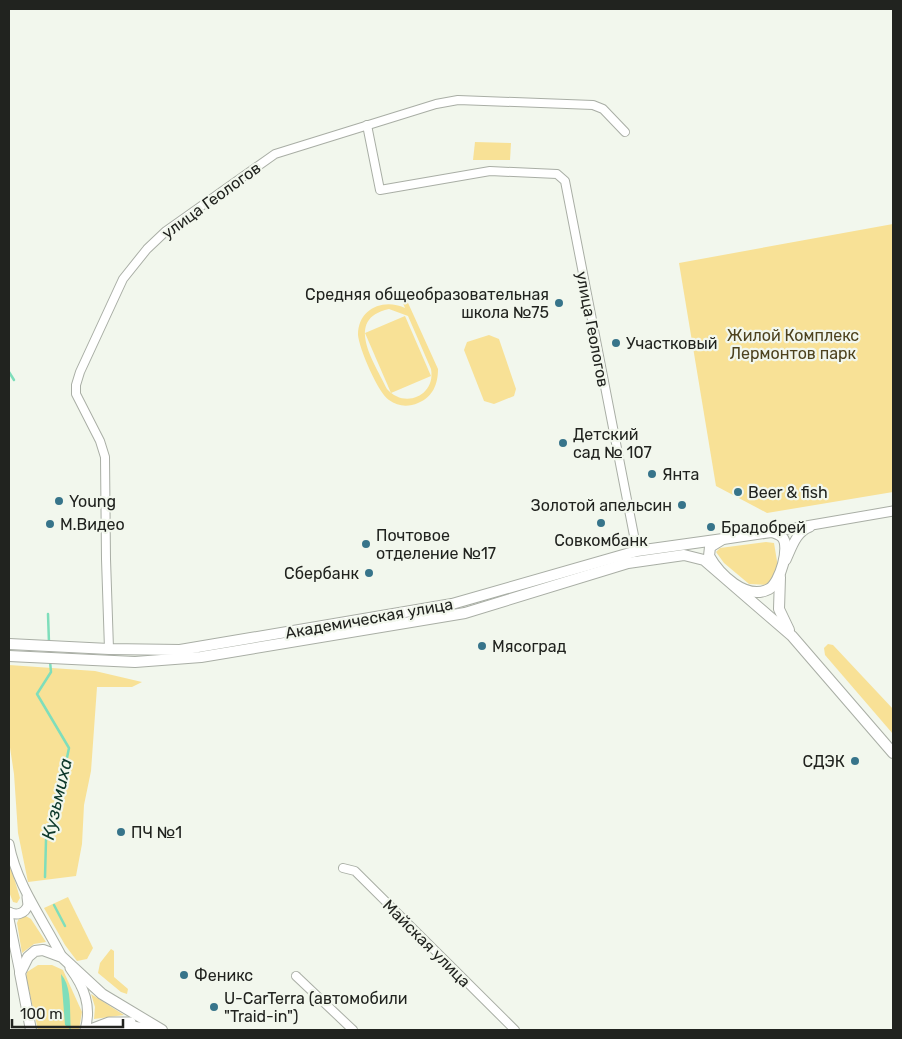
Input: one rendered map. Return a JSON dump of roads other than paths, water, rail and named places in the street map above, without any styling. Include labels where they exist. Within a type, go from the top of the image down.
[{"type":"main road","points":[[792,636],[779,609],[778,592],[784,541],[781,536],[771,532],[723,539],[714,543],[709,551],[711,561],[724,576],[792,636],[893,753]]},
{"type":"main road","name":"Академическая улица","points":[[9,644],[110,650],[180,650],[452,604],[637,551],[723,539]]},
{"type":"main road","points":[[9,656],[135,662],[201,657],[465,613],[628,563],[675,554],[704,560],[739,587],[759,592],[772,586],[781,572]]},
{"type":"main road","points":[[31,1030],[20,973],[26,958],[35,951],[48,951],[63,958],[102,994],[162,1030]]},
{"type":"main road","points":[[103,1030],[124,1025],[157,1030]]},
{"type":"street","name":"улица Геологов","points":[[110,650],[106,558],[105,457],[100,441],[76,394],[76,385],[80,372],[123,279],[166,231],[275,154],[436,104],[464,99],[592,105],[603,109],[625,132]]},
{"type":"street","name":"улица Геологов","points":[[367,125],[380,190],[490,171],[557,174],[565,181],[637,551]]},
{"type":"street","points":[[771,532],[893,511]]},
{"type":"street","points":[[781,572],[797,536],[803,529],[817,524]]},
{"type":"street","points":[[9,844],[14,866],[27,897],[86,996],[87,1030],[100,1025],[121,1021],[134,1022],[141,1027]]},
{"type":"street","name":"Майская улица","points":[[343,868],[356,872],[515,1030]]},
{"type":"street","points":[[9,912],[18,914],[24,911],[28,906],[27,897]]},
{"type":"street","points":[[9,919],[20,973]]},
{"type":"street","points":[[296,976],[353,1030]]},
{"type":"street","points":[[502,1030],[509,1023]]},
{"type":"waterway","name":"Кузьмиха","points":[[9,372],[14,380]]},
{"type":"waterway","name":"Кузьмиха","points":[[48,614],[49,643]]},
{"type":"waterway","name":"Кузьмиха","points":[[45,877],[46,840],[57,806],[69,748],[37,694],[51,672],[50,661]]},
{"type":"waterway","points":[[54,905],[65,926]]},
{"type":"place","name":"Средняя общеобразовательная школа №75","points":[[559,303]]},
{"type":"place","name":"Участковый","points":[[616,343]]},
{"type":"place","name":"Детский сад № 107","points":[[563,443]]},
{"type":"place","name":"Янта","points":[[652,474]]},
{"type":"place","name":"Beer & fish","points":[[738,492]]},
{"type":"place","name":"Young","points":[[59,501]]},
{"type":"place","name":"Золотой апельсин","points":[[682,505]]},
{"type":"place","name":"Совкомбанк","points":[[601,523]]},
{"type":"place","name":"М.Видео","points":[[50,524]]},
{"type":"place","name":"Брадобрей","points":[[711,527]]},
{"type":"place","name":"Почтовое отделение №17","points":[[366,544]]},
{"type":"place","name":"Сбербанк","points":[[369,573]]},
{"type":"place","name":"Мясоград","points":[[482,646]]},
{"type":"place","name":"СДЭК","points":[[855,761]]},
{"type":"place","name":"ПЧ №1","points":[[121,832]]},
{"type":"place","name":"Феникс","points":[[184,975]]},
{"type":"place","name":"U-CarTerra (автомобили \"Traid-in\")","points":[[214,1007]]},
{"type":"park label","name":"Жилой Комплекс Лермонтов парк","points":[[793,344]]}]
